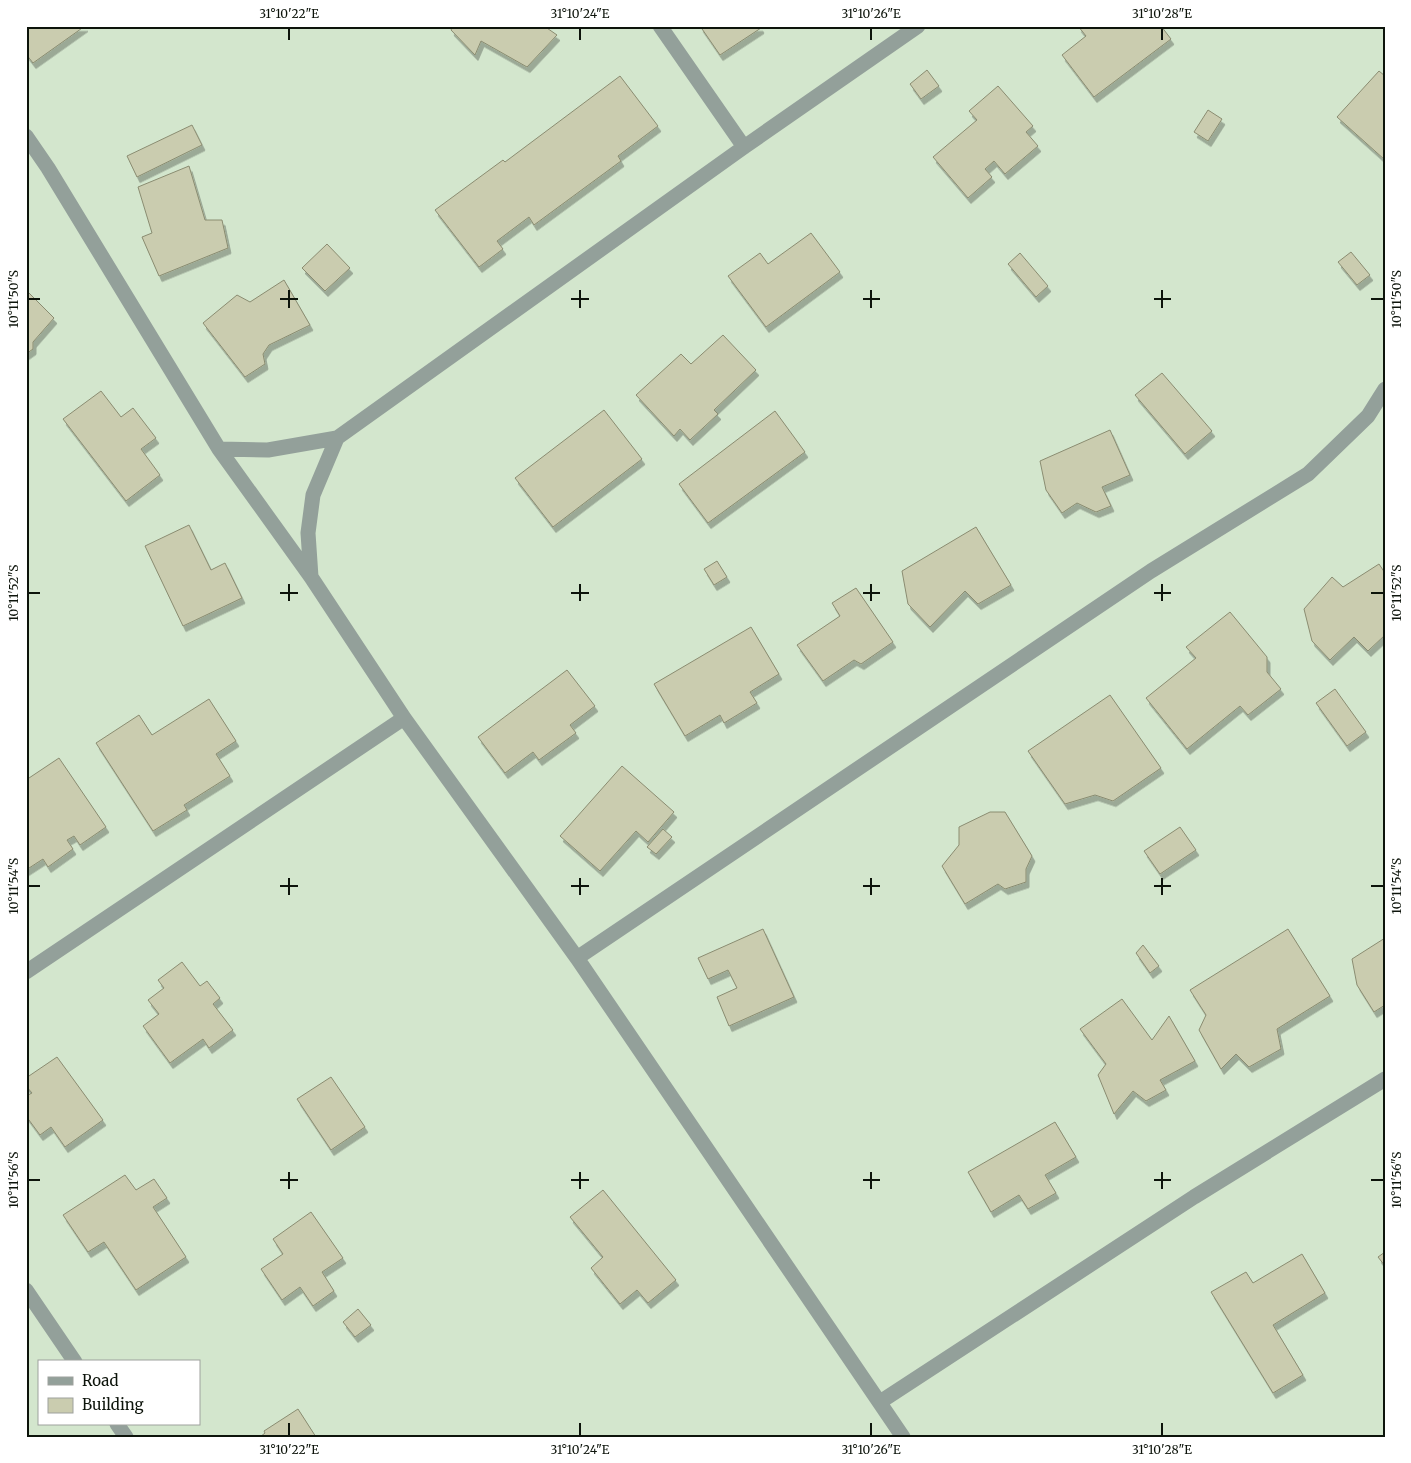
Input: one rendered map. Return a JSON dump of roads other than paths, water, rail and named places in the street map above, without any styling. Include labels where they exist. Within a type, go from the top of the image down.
[{"type":"street","points":[[660,26],[744,148]]},
{"type":"street","points":[[219,449],[268,450],[337,438],[918,26]]},
{"type":"street","points":[[26,136],[48,168],[219,449],[311,577],[404,718],[578,958],[903,1437]]},
{"type":"street","points":[[578,958],[1151,571],[1308,474],[1368,416],[1385,389]]},
{"type":"street","points":[[311,577],[308,533],[313,496],[337,438]]},
{"type":"street","points":[[26,972],[404,718]]},
{"type":"street","points":[[880,1402],[1194,1197],[1385,1079]]},
{"type":"street","points":[[26,1290],[74,1360]]},
{"type":"street","points":[[119,1426],[126,1437]]}]
